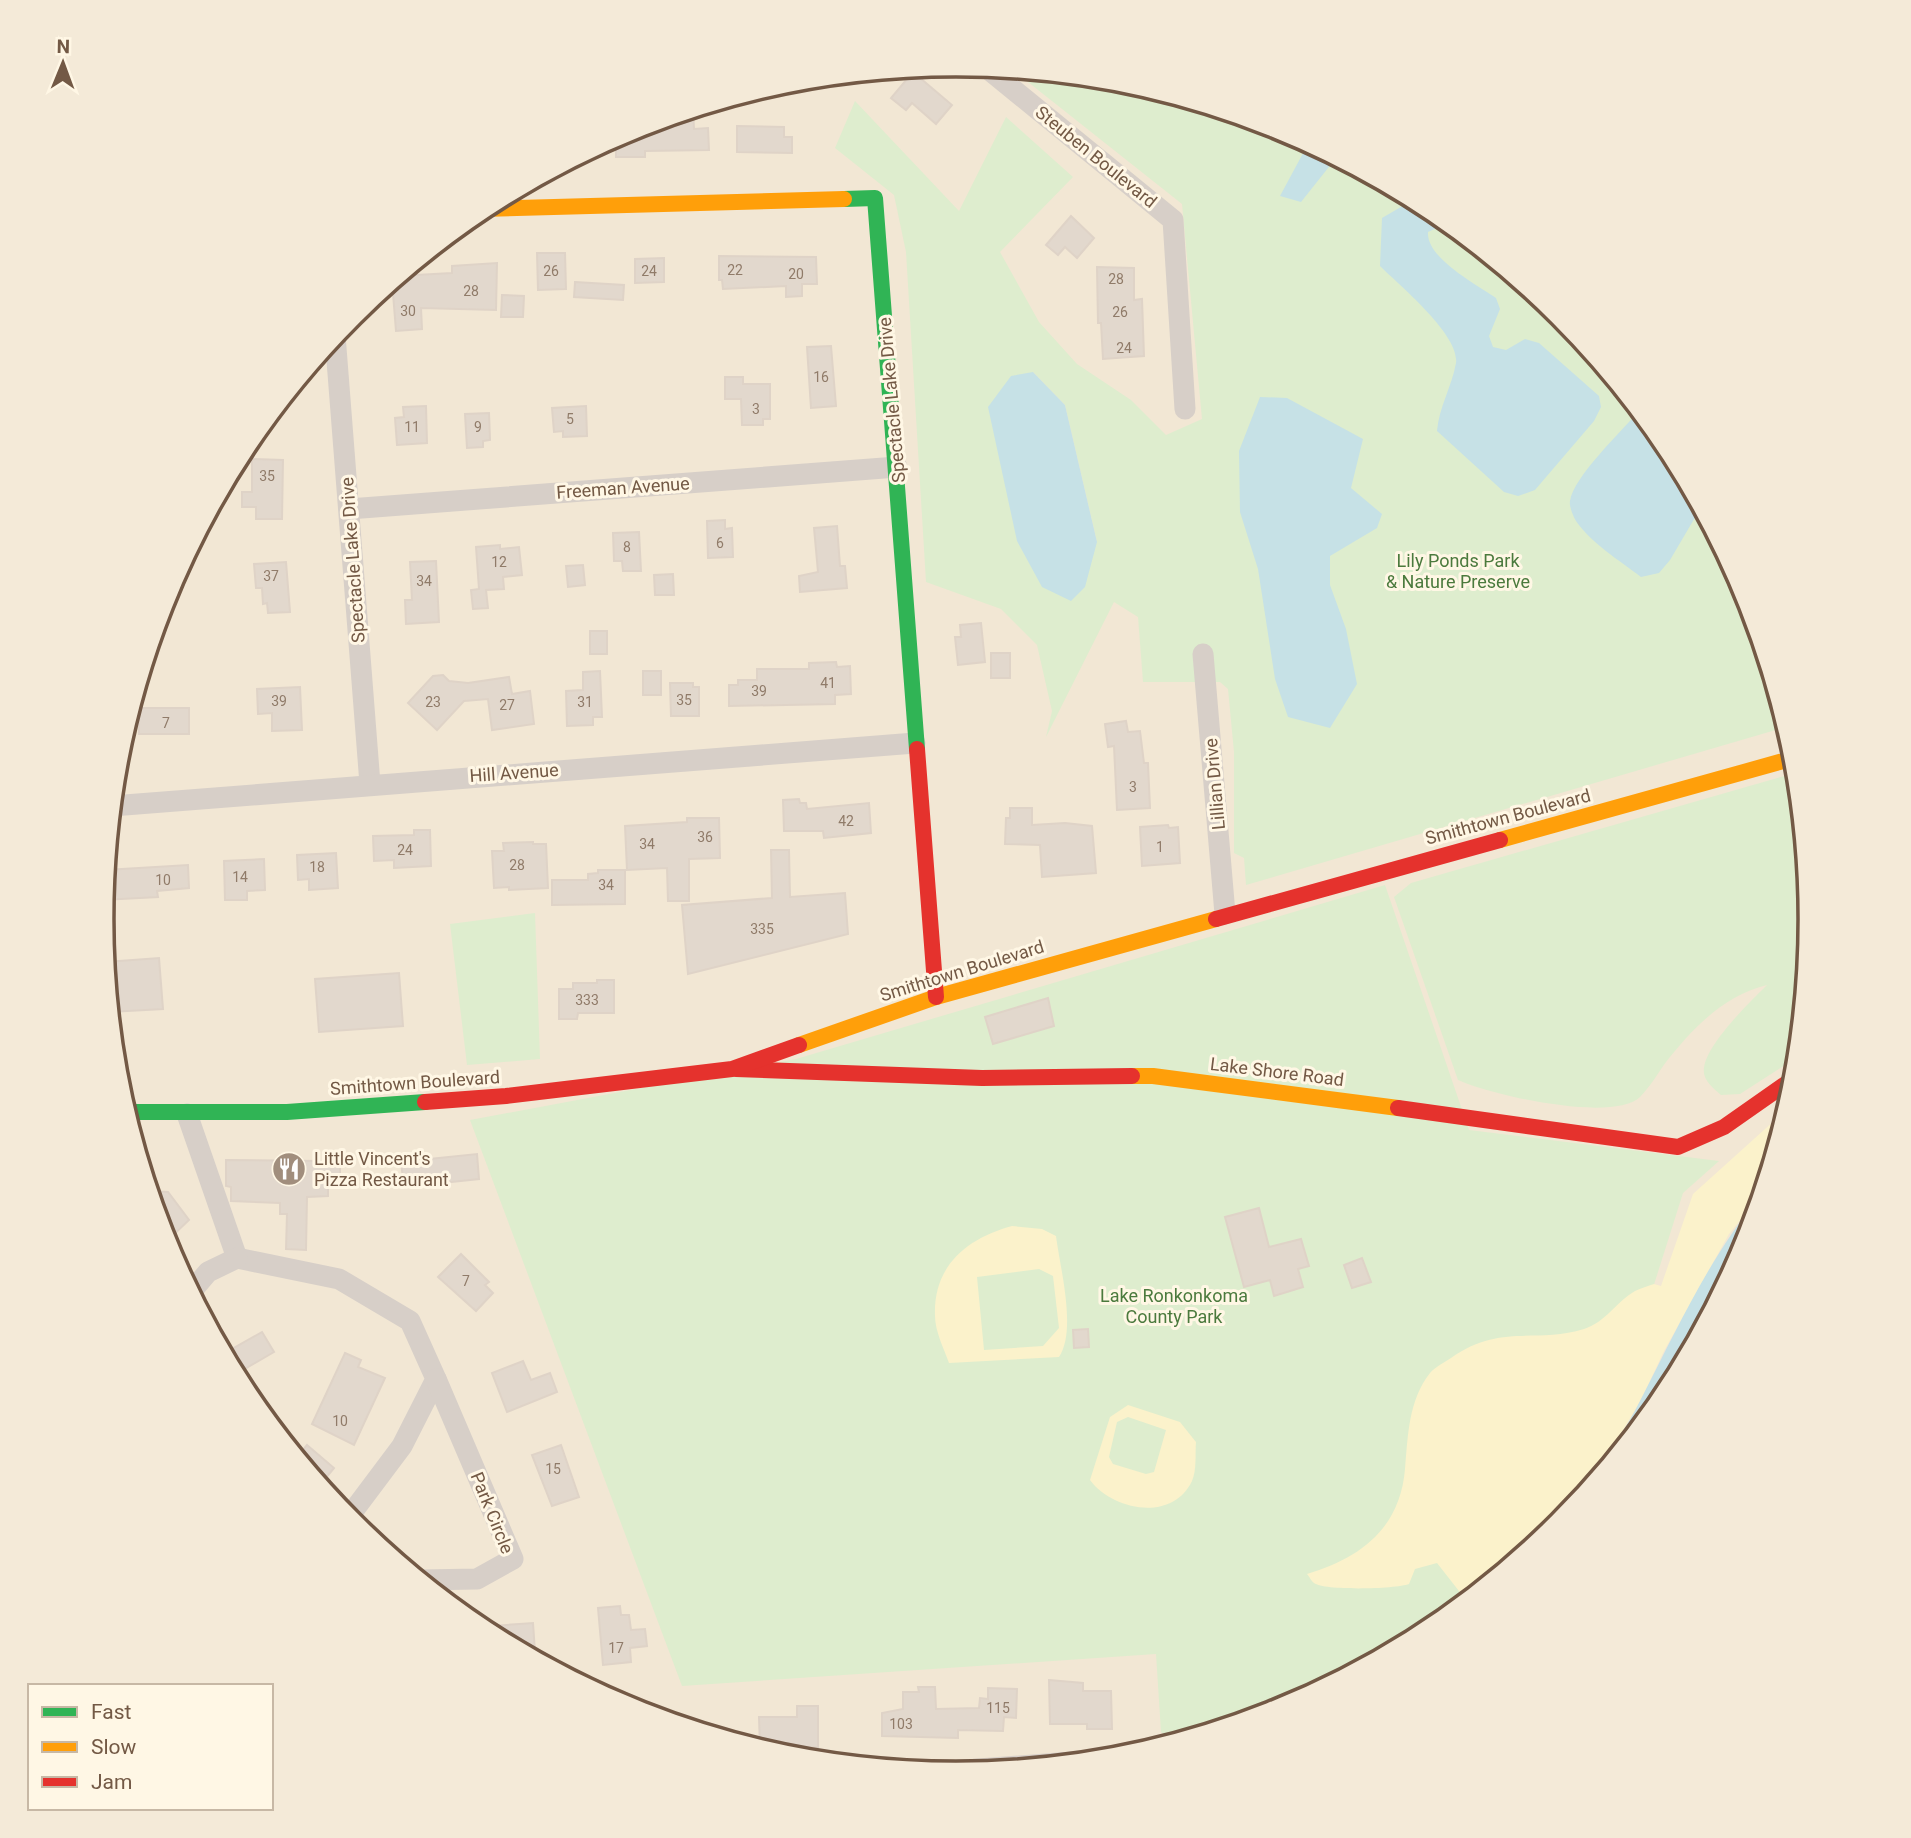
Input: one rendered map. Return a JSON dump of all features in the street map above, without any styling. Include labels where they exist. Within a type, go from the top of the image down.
[{"type":"street","name":"Steuben Boulevard","points":[[999,79],[1173,220],[1185,409]]},
{"type":"street","name":"Spectacle Lake Drive","points":[[505,208],[875,198],[936,997]]},
{"type":"street","name":"Spectacle Lake Drive","points":[[336,349],[370,784]]},
{"type":"street","name":"Freeman Avenue","points":[[349,509],[897,467]]},
{"type":"street","name":"Lillian Drive","points":[[1203,654],[1225,914]]},
{"type":"street","name":"Hill Avenue","points":[[122,805],[915,743]]},
{"type":"street","name":"Smithtown Boulevard","points":[[137,1112],[286,1112],[506,1096],[732,1069],[936,997],[1225,914],[1782,761]]},
{"type":"street","name":"Lake Shore Road","points":[[732,1069],[982,1078],[1153,1076],[1288,1091],[1678,1147],[1692,1143],[1730,1121],[1780,1087]]},
{"type":"street","points":[[187,1114],[237,1258],[208,1272],[197,1285]]},
{"type":"street","name":"Park Circle","points":[[237,1258],[339,1279],[410,1321],[513,1559],[477,1579],[434,1580]]},
{"type":"street","points":[[355,1509],[402,1446],[436,1379]]},
{"type":"shaded area","points":[[956,77],[1011,79],[1120,93],[1173,106],[1278,141],[1328,164],[1377,190],[1468,251],[1511,286],[1589,364],[1624,406],[1685,498],[1711,547],[1753,648],[1769,701],[1790,809],[1798,919],[1796,974],[1790,1029],[1769,1137],[1753,1190],[1711,1291],[1656,1387],[1624,1432],[1589,1474],[1511,1552],[1423,1619],[1376,1648],[1278,1697],[1226,1716],[1120,1745],[1065,1754],[956,1761],[900,1759],[791,1745],[738,1732],[633,1697],[583,1674],[534,1648],[443,1587],[400,1552],[322,1474],[287,1432],[226,1340],[200,1291],[158,1190],[142,1137],[121,1029],[115,974],[115,864],[121,809],[142,701],[158,648],[200,547],[255,451],[287,406],[322,364],[400,286],[488,219],[535,190],[633,141],[685,122],[791,93],[846,84]]},
{"type":"green space","name":"Lily Ponds Park & Nature Preserve","points":[[1026,80],[1120,93],[1226,122],[1278,141],[1377,190],[1468,251],[1511,286],[1589,364],[1624,406],[1685,498],[1711,547],[1753,648],[1775,730],[1246,885],[1244,858],[1234,853],[1234,752],[1228,689],[1220,682],[1143,682],[1138,617],[1114,602],[1046,737],[1052,711],[1037,645],[1001,609],[926,582],[906,252],[894,195],[835,148],[855,101],[959,211],[1006,117],[1073,177],[1000,252],[1039,322],[1077,364],[1131,400],[1166,435],[1202,419],[1182,204]],"holes":[[[1033,372],[1065,405],[1097,542]]]},
{"type":"green space","points":[[1785,776],[1796,864],[1798,919],[1796,974],[1784,1066],[1740,1094],[1721,1095],[1709,1083],[1704,1072],[1707,1058],[1721,1035],[1767,985],[1736,997],[1710,1015],[1676,1049],[1640,1097],[1625,1104],[1579,1107],[1551,1104],[1496,1093],[1458,1080],[1394,897],[1411,883]]},
{"type":"green space","name":"Lake Ronkonkoma County Park","points":[[1385,885],[1469,1130],[1719,1161],[1683,1193],[1639,1332],[1494,1566],[1423,1619],[1328,1674],[1278,1697],[1164,1734],[1161,1732],[1156,1654],[682,1686],[470,1120],[796,1059]]},
{"type":"green space","points":[[535,913],[540,1059],[467,1065],[450,924]]},
{"type":"sand","points":[[1772,1122],[1742,1218],[1729,1234],[1664,1351],[1641,1400],[1616,1441],[1551,1514],[1511,1552],[1460,1593],[1437,1563],[1415,1569],[1409,1584],[1402,1586],[1345,1588],[1321,1586],[1313,1582],[1307,1574],[1360,1550],[1386,1524],[1402,1490],[1413,1407],[1432,1371],[1469,1347],[1486,1341],[1584,1329],[1599,1322],[1635,1291],[1654,1284],[1661,1286],[1693,1194]]},
{"type":"sand","points":[[1012,1226],[1042,1229],[1056,1236],[1067,1315],[1067,1331],[1059,1357],[949,1363],[935,1322],[940,1282],[956,1256],[968,1246]],"holes":[[[1039,1269],[1053,1276],[1059,1328],[1043,1346],[984,1350],[977,1277]]]},
{"type":"sand","points":[[1128,1405],[1180,1422],[1196,1442],[1194,1477],[1183,1494],[1171,1503],[1142,1508],[1112,1499],[1090,1480],[1110,1417]],"holes":[[[1128,1417],[1166,1430],[1154,1472],[1146,1474],[1113,1464],[1109,1457],[1117,1422]]]},
{"type":"water","points":[[1303,153],[1330,165],[1301,202],[1280,196]]},
{"type":"water","points":[[1402,206],[1436,228],[1428,232],[1430,242],[1443,261],[1496,298],[1500,309],[1489,336],[1493,347],[1506,350],[1525,339],[1539,343],[1599,396],[1601,407],[1594,421],[1535,490],[1518,496],[1504,492],[1437,431],[1440,413],[1454,372],[1455,352],[1427,311],[1380,266],[1382,218]]},
{"type":"water","points":[[1033,372],[1065,405],[1097,542],[1085,587],[1071,601],[1042,587],[1017,541],[988,407],[1011,376]]},
{"type":"water","points":[[1260,397],[1287,398],[1363,439],[1351,488],[1382,514],[1377,528],[1330,556],[1330,585],[1346,629],[1357,684],[1330,728],[1288,717],[1275,679],[1258,569],[1240,512],[1239,451]]},
{"type":"water","points":[[1633,418],[1656,451],[1695,517],[1670,560],[1659,573],[1641,577],[1590,537],[1576,521],[1572,511],[1570,503],[1573,491]]},
{"type":"water","points":[[1740,1222],[1711,1291],[1685,1340],[1656,1387],[1620,1437],[1681,1320]]},
{"type":"building","points":[[920,78],[952,105],[936,124],[912,103],[906,110],[891,98],[907,79]]},
{"type":"building","points":[[693,119],[694,129],[708,128],[709,150],[645,151],[645,157],[616,157],[616,149],[685,122]]},
{"type":"building","points":[[737,126],[784,127],[784,137],[792,137],[792,153],[737,152]]},
{"type":"building","points":[[1071,216],[1094,238],[1077,258],[1065,247],[1058,255],[1046,245]]},
{"type":"building","points":[[537,253],[565,253],[566,289],[538,290]]},
{"type":"building","points":[[719,256],[816,257],[817,284],[802,284],[802,296],[786,297],[786,286],[723,289],[722,280],[719,280]]},
{"type":"building","points":[[664,258],[664,282],[635,283],[635,259]]},
{"type":"building","points":[[497,263],[496,310],[421,308],[422,329],[396,331],[393,293],[416,273],[452,273],[452,266]]},
{"type":"building","points":[[1097,267],[1134,268],[1134,300],[1142,299],[1144,356],[1103,359],[1101,323],[1098,323]]},
{"type":"building","points":[[575,282],[624,285],[623,300],[574,297]]},
{"type":"building","points":[[502,295],[524,296],[523,317],[501,317]]},
{"type":"building","points":[[831,346],[836,406],[811,408],[807,347]]},
{"type":"building","points":[[725,377],[743,377],[743,384],[770,384],[770,419],[763,419],[763,425],[742,425],[741,399],[725,399]]},
{"type":"building","points":[[426,406],[427,443],[397,445],[395,418],[404,417],[403,407]]},
{"type":"building","points":[[586,406],[587,436],[563,437],[563,431],[554,432],[552,408]]},
{"type":"building","points":[[489,413],[490,440],[483,441],[483,447],[467,448],[465,414]]},
{"type":"building","points":[[252,459],[283,460],[282,519],[256,519],[256,507],[242,507],[242,492],[252,492]]},
{"type":"building","points":[[725,520],[725,529],[732,528],[733,557],[708,558],[707,521]]},
{"type":"building","points":[[837,526],[840,566],[845,566],[847,588],[800,592],[799,576],[818,572],[814,528]]},
{"type":"building","points":[[639,532],[641,571],[623,571],[622,561],[614,561],[613,533]]},
{"type":"building","points":[[500,545],[500,549],[519,547],[522,575],[503,577],[504,589],[486,590],[488,608],[473,609],[471,590],[479,589],[476,547]]},
{"type":"building","points":[[436,561],[439,622],[406,624],[405,600],[412,600],[410,562]]},
{"type":"building","points":[[286,562],[290,612],[268,613],[267,603],[263,604],[262,588],[256,588],[254,564]]},
{"type":"building","points":[[583,565],[585,585],[568,587],[566,566]]},
{"type":"building","points":[[673,574],[674,595],[655,595],[654,575]]},
{"type":"building","points":[[981,623],[985,662],[958,665],[955,637],[961,637],[960,625]]},
{"type":"building","points":[[590,631],[607,631],[607,654],[590,654]]},
{"type":"building","points":[[991,653],[1010,653],[1010,678],[991,678]]},
{"type":"building","points":[[836,662],[837,667],[850,666],[851,694],[835,695],[835,704],[729,706],[729,685],[738,685],[738,680],[757,680],[757,669],[809,669],[809,663]]},
{"type":"building","points":[[600,671],[602,717],[593,717],[593,725],[567,726],[566,691],[583,690],[583,672]]},
{"type":"building","points":[[643,671],[661,671],[661,695],[643,695]]},
{"type":"building","points":[[443,675],[449,681],[468,683],[509,677],[512,694],[530,691],[534,724],[492,730],[488,699],[464,701],[437,730],[408,703],[433,676]]},
{"type":"building","points":[[670,683],[693,683],[693,687],[699,687],[699,716],[671,716]]},
{"type":"building","points":[[300,687],[302,730],[272,731],[272,713],[258,714],[257,689]]},
{"type":"building","points":[[140,708],[189,708],[189,734],[139,734]]},
{"type":"building","points":[[1126,721],[1128,732],[1140,731],[1144,763],[1148,763],[1150,808],[1117,810],[1114,746],[1108,747],[1105,724]]},
{"type":"building","points":[[799,799],[800,803],[806,803],[807,809],[869,803],[871,833],[824,838],[823,831],[784,831],[783,800]]},
{"type":"building","points":[[1010,808],[1032,808],[1032,825],[1065,823],[1092,826],[1096,873],[1042,877],[1040,845],[1005,844],[1006,818],[1010,818]]},
{"type":"building","points":[[687,818],[719,818],[720,858],[689,859],[689,901],[668,901],[667,868],[627,870],[625,826],[687,822]]},
{"type":"building","points":[[1168,825],[1169,828],[1178,827],[1180,863],[1142,866],[1140,827]]},
{"type":"building","points":[[414,830],[430,830],[431,866],[394,868],[394,860],[374,861],[373,836],[414,835]]},
{"type":"building","points":[[503,843],[546,844],[548,888],[494,888],[492,851],[504,851]]},
{"type":"building","points":[[771,850],[789,850],[790,897],[845,893],[848,934],[688,974],[682,905],[772,898]]},
{"type":"building","points":[[336,853],[338,888],[309,890],[309,879],[298,880],[297,855]]},
{"type":"building","points":[[264,859],[265,890],[247,891],[247,900],[225,900],[224,861]]},
{"type":"building","points":[[188,865],[189,888],[157,891],[158,897],[114,899],[115,869]]},
{"type":"building","points":[[598,870],[625,870],[625,904],[552,905],[552,880],[588,880],[588,874],[598,873]]},
{"type":"building","points":[[159,958],[163,1009],[119,1011],[115,961]]},
{"type":"building","points":[[399,973],[403,1026],[319,1032],[315,979]]},
{"type":"building","points":[[597,980],[614,980],[614,1013],[578,1013],[577,1019],[559,1019],[559,989],[573,989],[573,983],[597,983]]},
{"type":"building","points":[[1048,998],[1054,1026],[993,1044],[985,1017]]},
{"type":"building","points":[[477,1154],[479,1179],[404,1187],[401,1162]]},
{"type":"building","points":[[226,1160],[321,1161],[321,1167],[340,1167],[340,1187],[328,1187],[328,1196],[307,1197],[306,1250],[286,1249],[287,1214],[280,1214],[280,1203],[231,1201],[231,1187],[226,1186]]},
{"type":"building","points":[[159,1191],[168,1192],[189,1220],[175,1233]]},
{"type":"building","points":[[1259,1208],[1269,1247],[1301,1239],[1309,1266],[1298,1269],[1303,1287],[1274,1296],[1270,1280],[1244,1287],[1225,1217]]},
{"type":"building","points":[[461,1254],[489,1282],[485,1285],[493,1293],[476,1311],[438,1277]]},
{"type":"building","points":[[1362,1258],[1371,1282],[1352,1288],[1344,1265]]},
{"type":"building","points":[[1088,1329],[1089,1347],[1074,1348],[1073,1330]]},
{"type":"building","points":[[262,1332],[274,1352],[244,1369],[232,1349]]},
{"type":"building","points":[[345,1353],[361,1360],[358,1367],[385,1378],[354,1445],[312,1424]]},
{"type":"building","points":[[523,1361],[531,1380],[550,1373],[557,1392],[507,1412],[492,1373]]},
{"type":"building","points":[[307,1445],[334,1468],[326,1478],[302,1450]]},
{"type":"building","points":[[561,1445],[579,1497],[552,1506],[532,1455]]},
{"type":"building","points":[[620,1606],[621,1615],[629,1615],[631,1630],[645,1629],[647,1646],[630,1648],[631,1662],[603,1665],[598,1608]]},
{"type":"building","points":[[533,1623],[535,1648],[534,1648],[498,1626]]},
{"type":"building","points":[[1049,1680],[1083,1683],[1083,1691],[1111,1691],[1112,1729],[1087,1729],[1087,1724],[1050,1724]]},
{"type":"building","points":[[918,1687],[935,1687],[936,1709],[979,1708],[980,1698],[988,1699],[988,1688],[1017,1689],[1016,1718],[1004,1717],[1003,1731],[958,1730],[958,1738],[882,1736],[882,1713],[903,1709],[903,1692],[919,1692]]},
{"type":"building","points":[[797,1706],[818,1706],[818,1747],[791,1745],[760,1737],[759,1717],[797,1717]]},
{"type":"traffic: fast","points":[[844,199],[875,198],[917,749]]},
{"type":"traffic: fast","points":[[136,1112],[287,1112],[425,1102]]},
{"type":"traffic: slow","points":[[505,208],[844,199]]},
{"type":"traffic: slow","points":[[1500,840],[1782,761]]},
{"type":"traffic: slow","points":[[799,1045],[936,997],[1216,919]]},
{"type":"traffic: slow","points":[[1132,1076],[1153,1076],[1398,1108]]},
{"type":"traffic: jam","points":[[917,749],[936,997]]},
{"type":"traffic: jam","points":[[1216,919],[1500,840]]},
{"type":"traffic: jam","points":[[425,1102],[506,1096],[732,1069],[799,1045]]},
{"type":"traffic: jam","points":[[736,1069],[982,1078],[1132,1076]]},
{"type":"traffic: jam","points":[[1398,1108],[1678,1147],[1724,1127],[1780,1088]]},
{"type":"place","name":"Little Vincent's Pizza Restaurant","points":[[289,1169]]}]
